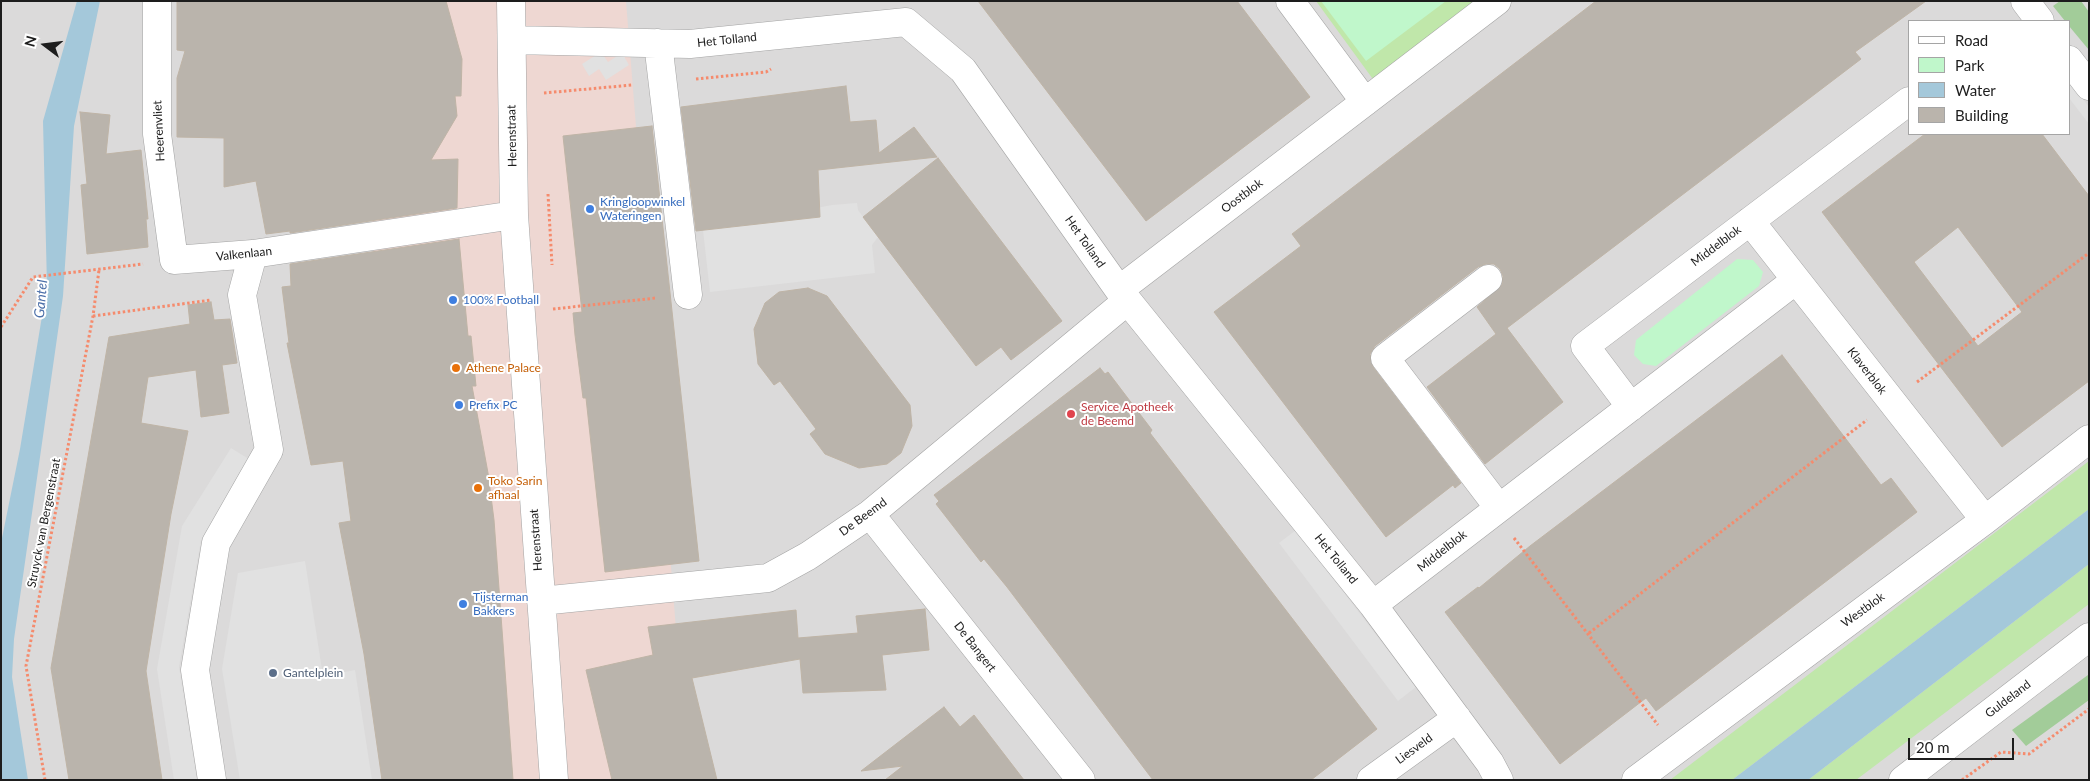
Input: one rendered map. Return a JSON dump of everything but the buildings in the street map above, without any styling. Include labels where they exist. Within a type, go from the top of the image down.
[{"type":"street","name":"Heerenvliet","points":[[157,1],[157,134],[174,260]]},
{"type":"street","name":"Herenstraat","points":[[511,1],[514,216],[554,780]]},
{"type":"street","points":[[1290,1],[1365,102]]},
{"type":"street","name":"Oostblok","points":[[1123,296],[1365,102],[1497,1]]},
{"type":"street","name":"Het Tolland","points":[[513,40],[690,44],[905,12],[964,70],[1123,296],[1373,605],[1490,763],[1499,780]]},
{"type":"street","points":[[658,43],[688,295]]},
{"type":"street","points":[[2070,61],[2089,86]]},
{"type":"street","name":"Middelblok","points":[[1631,407],[1585,346],[1908,102]]},
{"type":"street","name":"Valkenlaan","points":[[174,260],[252,254],[514,216]]},
{"type":"street","name":"Klaverblok","points":[[1750,221],[1890,402],[1985,520]]},
{"type":"street","points":[[212,780],[195,670],[214,552],[216,543],[269,450],[242,295],[252,254]]},
{"type":"street","points":[[1488,279],[1385,358],[1496,510]]},
{"type":"street","name":"Middelblok","points":[[1373,605],[1796,280]]},
{"type":"street","name":"De Beemd","points":[[540,601],[768,578],[808,556],[870,514],[1123,296]]},
{"type":"street","name":"Westblok","points":[[1636,780],[1676,748],[1985,520],[2089,439]]},
{"type":"street","name":"De Bangert","points":[[870,514],[1081,780]]},
{"type":"street","name":"Guldeland","points":[[1903,780],[2089,637]]},
{"type":"street","name":"Liesveld","points":[[1371,780],[1457,718]]},
{"type":"path","points":[[1590,632],[1890,402],[2089,253]]},
{"type":"path","points":[[1,327],[33,277],[174,260]]},
{"type":"path","name":"Struyck van Bergenstraat","points":[[45,780],[26,666],[93,316],[99,270]]},
{"type":"path","points":[[93,316],[242,295]]},
{"type":"path","points":[[548,309],[688,295]]},
{"type":"path","points":[[1496,510],[1676,748]]},
{"type":"path","points":[[1962,780],[2001,752],[2029,754],[2089,709]]},
{"type":"shaded area","points":[[1,1],[463,1],[527,780],[1,780]]},
{"type":"shaded area","points":[[359,1],[626,1],[688,780],[404,780]]},
{"type":"shaded area","points":[[531,1],[2089,1],[2089,780],[580,780]]},
{"type":"shaded area","points":[[601,52],[608,62],[622,53],[629,65],[606,80],[599,69],[589,76],[582,64]]},
{"type":"shaded area","points":[[2070,82],[2089,107],[2089,124],[2070,99]]},
{"type":"shaded area","points":[[857,203],[858,210],[878,237],[872,245],[875,273],[710,292],[703,230],[832,205]]},
{"type":"shaded area","points":[[231,448],[252,461],[201,540],[179,667],[197,780],[174,780],[157,669],[182,526]]},
{"type":"shaded area","points":[[1296,530],[1416,687],[1398,701],[1279,543]]},
{"type":"shaded area","name":"Gantelplein","points":[[305,561],[323,676],[355,670],[372,780],[240,780],[222,669],[238,573]]},
{"type":"green space","points":[[1316,1],[1481,1],[1375,82]]},
{"type":"green space","points":[[1321,1],[1446,1],[1366,61]]},
{"type":"green space","points":[[2060,1],[2081,1],[2089,12],[2089,50],[2070,27],[2070,20],[2064,20],[2053,6]]},
{"type":"green space","points":[[1737,259],[1753,260],[1763,272],[1759,286],[1656,366],[1643,364],[1634,355],[1636,340]]},
{"type":"green space","points":[[2089,461],[2089,509],[1732,780],[1670,780]]},
{"type":"green space","points":[[2089,564],[2089,604],[1856,780],[1808,780]]},
{"type":"green space","points":[[2088,675],[2089,700],[2026,746],[2012,730]]},
{"type":"water","points":[[77,1],[100,1],[74,126],[63,296],[14,639],[12,677],[28,780],[1,780],[1,543],[20,449],[47,286],[43,121]]},
{"type":"water","points":[[2089,509],[2089,564],[1808,780],[1732,780]]},
{"type":"place","name":"Kringloopwinkel Wateringen","points":[[590,209]]},
{"type":"place","name":"100% Football","points":[[453,300]]},
{"type":"place","name":"Athene Palace","points":[[456,368]]},
{"type":"place","name":"Prefix PC","points":[[459,405]]},
{"type":"place","name":"Service Apotheek de Beemd","points":[[1071,414]]},
{"type":"place","name":"Toko Sarin afhaal","points":[[478,488]]},
{"type":"place","name":"Tijsterman Bakkers","points":[[463,604]]},
{"type":"place","name":"Gantelplein","points":[[273,673]]},
{"type":"water label","name":"Gantel","points":[[41,299]]}]
